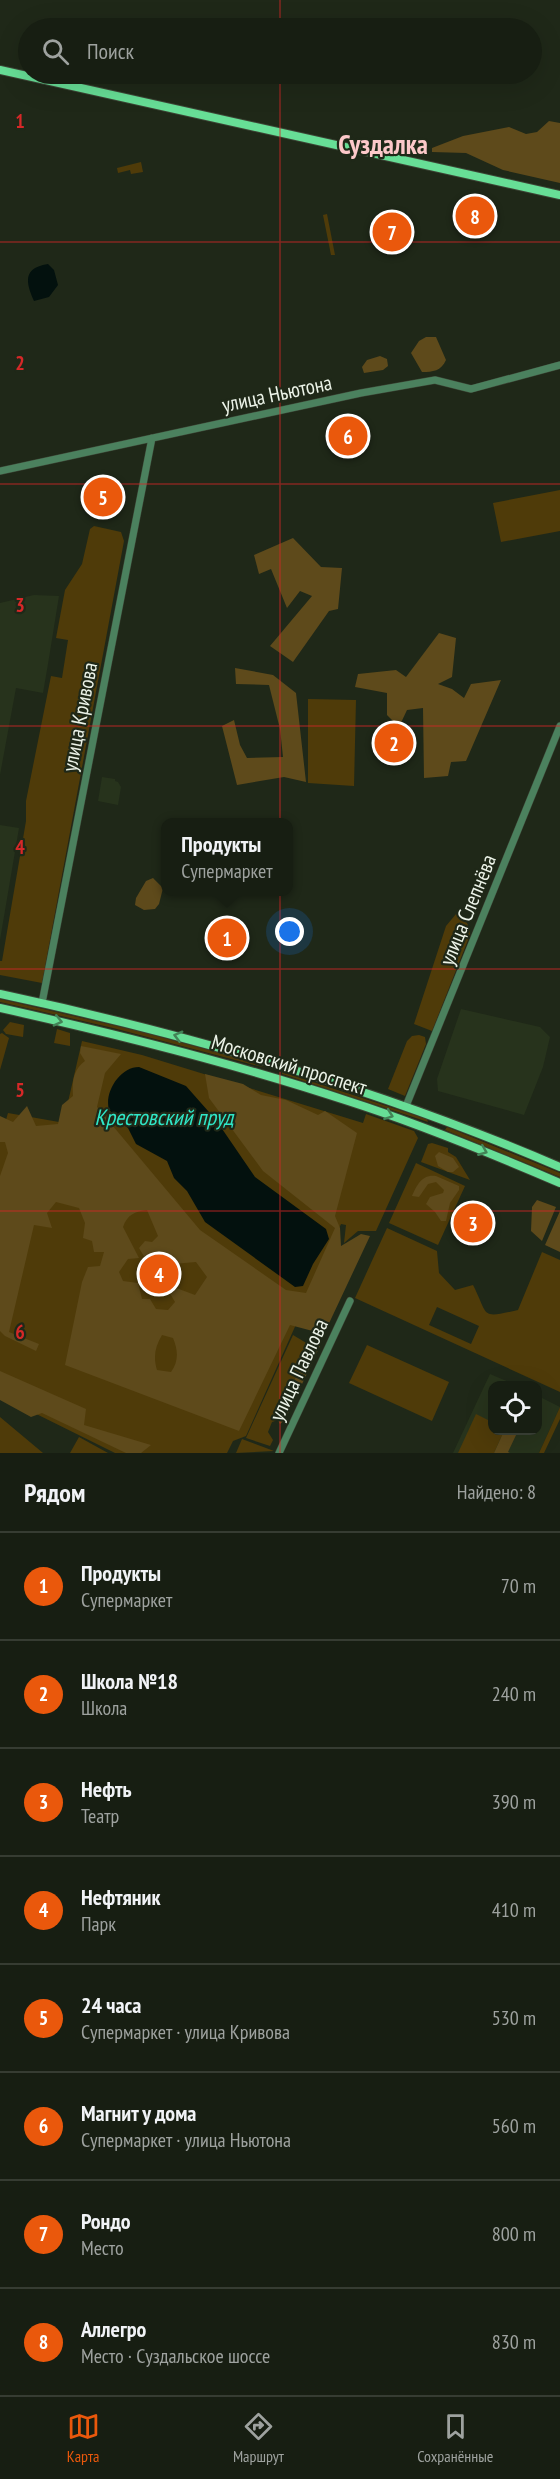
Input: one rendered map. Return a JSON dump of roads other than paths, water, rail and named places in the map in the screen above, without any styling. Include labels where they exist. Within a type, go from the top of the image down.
[{"type":"main road","points":[[0,70],[18,74]]},
{"type":"main road","points":[[63,84],[560,195]]},
{"type":"main road","name":"Московский проспект","points":[[0,994],[135,1024],[275,1064],[435,1116],[560,1167]]},
{"type":"main road","name":"Московский проспект","points":[[0,1008],[131,1038],[271,1077],[429,1129],[560,1183]]},
{"type":"main road","points":[[271,1077],[275,1064]]},
{"type":"street","name":"улица Ньютона","points":[[0,471],[361,393],[435,380],[471,388],[560,365]]},
{"type":"street","name":"улица Кривова","points":[[42,1003],[152,438]]},
{"type":"street","name":"улица Слепнёва","points":[[406,1106],[560,726]]},
{"type":"street","points":[[429,1129],[435,1116]]},
{"type":"street","name":"улица Павлова","points":[[279,1453],[350,1301]]},
{"type":"water","points":[[48,264],[54,270],[58,285],[49,297],[34,301],[28,277],[34,269]]},
{"type":"water","name":"Крестовский пруд","points":[[139,1067],[186,1086],[216,1120],[255,1177],[326,1229],[329,1239],[313,1264],[303,1286],[295,1287],[205,1222],[187,1191],[174,1178],[167,1161],[136,1144],[128,1128],[109,1110],[109,1096],[115,1082],[126,1071]]},
{"type":"place","name":"Аллегро","points":[[475,216]]},
{"type":"place","name":"Рондо","points":[[392,232]]},
{"type":"place","name":"Магнит у дома","points":[[348,436]]},
{"type":"place","name":"24 часа","points":[[103,497]]},
{"type":"place","name":"Школа №18","points":[[394,743]]},
{"type":"place","name":"Продукты","points":[[227,938]]},
{"type":"place","name":"Нефть","points":[[473,1223]]},
{"type":"place","name":"Нефтяник","points":[[159,1274]]},
{"type":"district","name":"Суздалка","points":[[383,145]]}]
